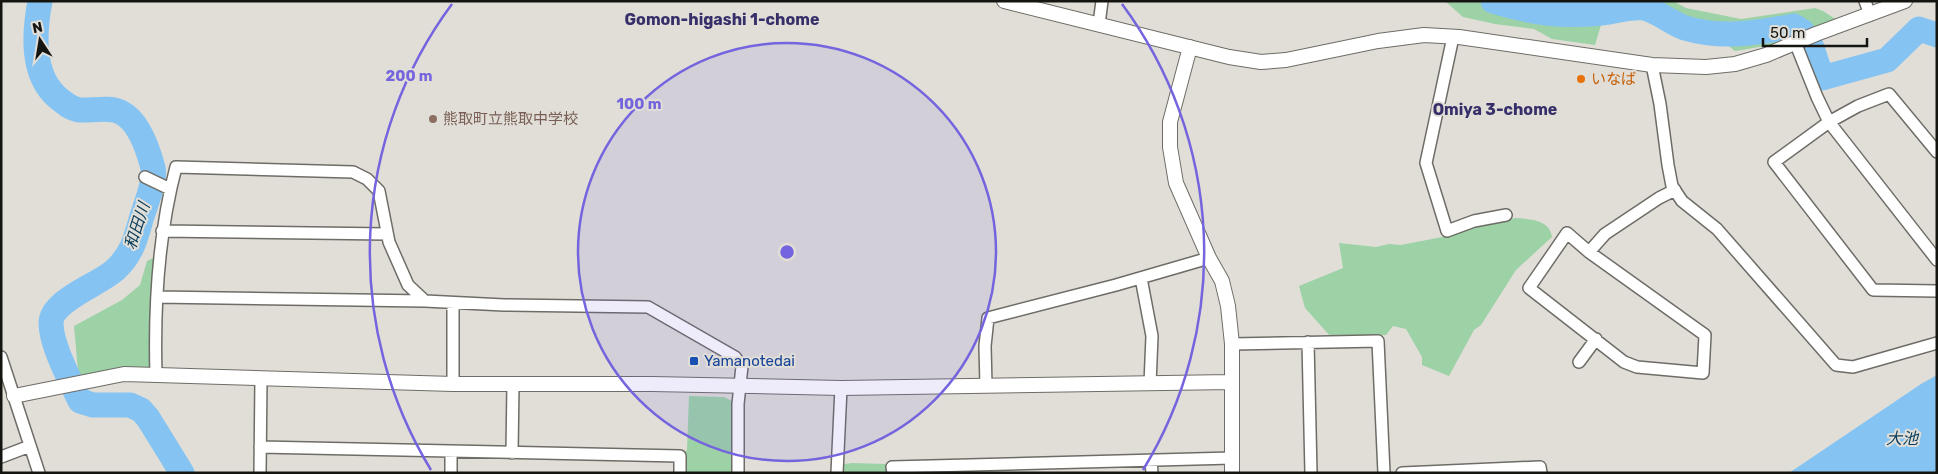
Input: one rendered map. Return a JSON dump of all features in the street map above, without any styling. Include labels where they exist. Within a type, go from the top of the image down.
[{"type":"street","points":[[1004,1],[1230,57],[1261,62],[1286,60],[1378,41],[1424,35],[1453,37],[1652,65],[1706,67],[1735,64],[1766,55],[1795,42],[1905,1]]},
{"type":"street","points":[[1099,24],[1102,1]]},
{"type":"street","points":[[1865,1],[1870,15]]},
{"type":"street","points":[[1453,37],[1426,163],[1447,231],[1474,221],[1506,215]]},
{"type":"street","points":[[1795,42],[1829,122],[1937,260]]},
{"type":"street","points":[[1190,47],[1170,122],[1170,147],[1176,183],[1209,258],[1222,281],[1228,306],[1232,344],[1232,473]]},
{"type":"street","points":[[1652,65],[1660,104],[1672,186],[1682,201],[1717,230],[1836,365],[1852,367],[1937,343]]},
{"type":"street","points":[[1937,152],[1889,94],[1858,106],[1829,122],[1774,162],[1873,290],[1937,291]]},
{"type":"street","points":[[156,375],[157,297],[166,187],[176,167],[353,172],[379,190],[388,234],[408,285],[425,301]]},
{"type":"street","points":[[145,177],[166,187]]},
{"type":"street","points":[[1589,252],[1605,234],[1659,198],[1675,190]]},
{"type":"street","points":[[162,231],[388,234]]},
{"type":"street","points":[[1567,233],[1589,252],[1704,335],[1703,373],[1637,367],[1624,362],[1529,288],[1567,233]]},
{"type":"street","points":[[986,386],[985,346],[988,318],[1209,258]]},
{"type":"street","points":[[1141,278],[1152,336],[1150,384]]},
{"type":"street","points":[[157,297],[648,307],[735,357],[742,366],[739,387],[738,473]]},
{"type":"street","points":[[453,302],[453,384]]},
{"type":"street","points":[[1579,362],[1596,339]]},
{"type":"street","points":[[1232,344],[1378,340],[1384,473]]},
{"type":"street","points":[[1308,342],[1310,473]]},
{"type":"street","points":[[1,357],[40,473]]},
{"type":"street","points":[[14,396],[81,381],[124,374],[453,384],[841,388],[1231,382]]},
{"type":"street","points":[[260,473],[261,378]]},
{"type":"street","points":[[512,453],[513,384]]},
{"type":"street","points":[[837,473],[841,388]]},
{"type":"street","points":[[1,456],[30,446]]},
{"type":"street","points":[[260,447],[680,456],[680,473]]},
{"type":"street","points":[[451,452],[451,473]]},
{"type":"street","points":[[892,473],[892,467],[1232,458]]},
{"type":"street","points":[[1151,460],[1152,473]]},
{"type":"street","points":[[1402,473],[1540,467],[1541,473]]},
{"type":"green space","points":[[1445,1],[1484,1],[1530,15],[1560,19],[1580,1],[1673,1],[1686,8],[1741,19],[1815,8],[1837,20],[1771,47],[1735,51],[1726,44],[1699,41],[1638,13],[1629,19],[1610,21],[1601,25],[1595,45],[1552,39],[1534,29],[1495,24],[1463,17]]},
{"type":"green space","points":[[1515,218],[1543,223],[1550,231],[1552,237],[1516,270],[1481,325],[1474,330],[1449,376],[1422,365],[1422,357],[1406,329],[1393,326],[1386,335],[1331,337],[1305,308],[1299,286],[1343,268],[1339,243],[1376,247],[1389,244],[1401,245],[1442,237],[1471,227]]},
{"type":"green space","points":[[159,255],[156,375],[81,381],[78,371],[74,326],[122,300],[140,285],[147,261]]},
{"type":"green space","points":[[689,396],[724,397],[738,404],[738,473],[680,473],[680,456],[687,450]]},
{"type":"green space","points":[[852,463],[886,464],[892,467],[893,473],[837,473],[837,465]]},
{"type":"water","name":"大池","points":[[1937,375],[1937,473],[1789,473],[1921,384]]},
{"type":"waterway","name":"和田川","points":[[40,1],[36,26],[36,52],[43,77],[49,88],[60,99],[74,108],[80,110],[112,110],[128,117],[142,137],[154,173],[136,238],[130,251],[122,263],[109,275],[78,293],[59,307],[53,315],[51,323],[54,342],[80,401],[93,405],[130,405],[141,410],[148,418],[182,473]]},
{"type":"waterway","points":[[1493,1],[1534,11],[1573,15],[1644,8],[1685,28],[1712,33],[1753,33],[1794,26],[1802,31]]},
{"type":"waterway","points":[[1811,45],[1822,78],[1887,60],[1919,29],[1937,35]]},
{"type":"place","name":"いなば","points":[[1581,79]]},
{"type":"place","name":"熊取町立熊取中学校","points":[[433,119]]},
{"type":"place","name":"Yamanotedai","points":[[694,361]]},
{"type":"district","name":"Gomon-higashi 1-chome","points":[[722,19]]},
{"type":"district","name":"Omiya 3-chome","points":[[1495,109]]}]
